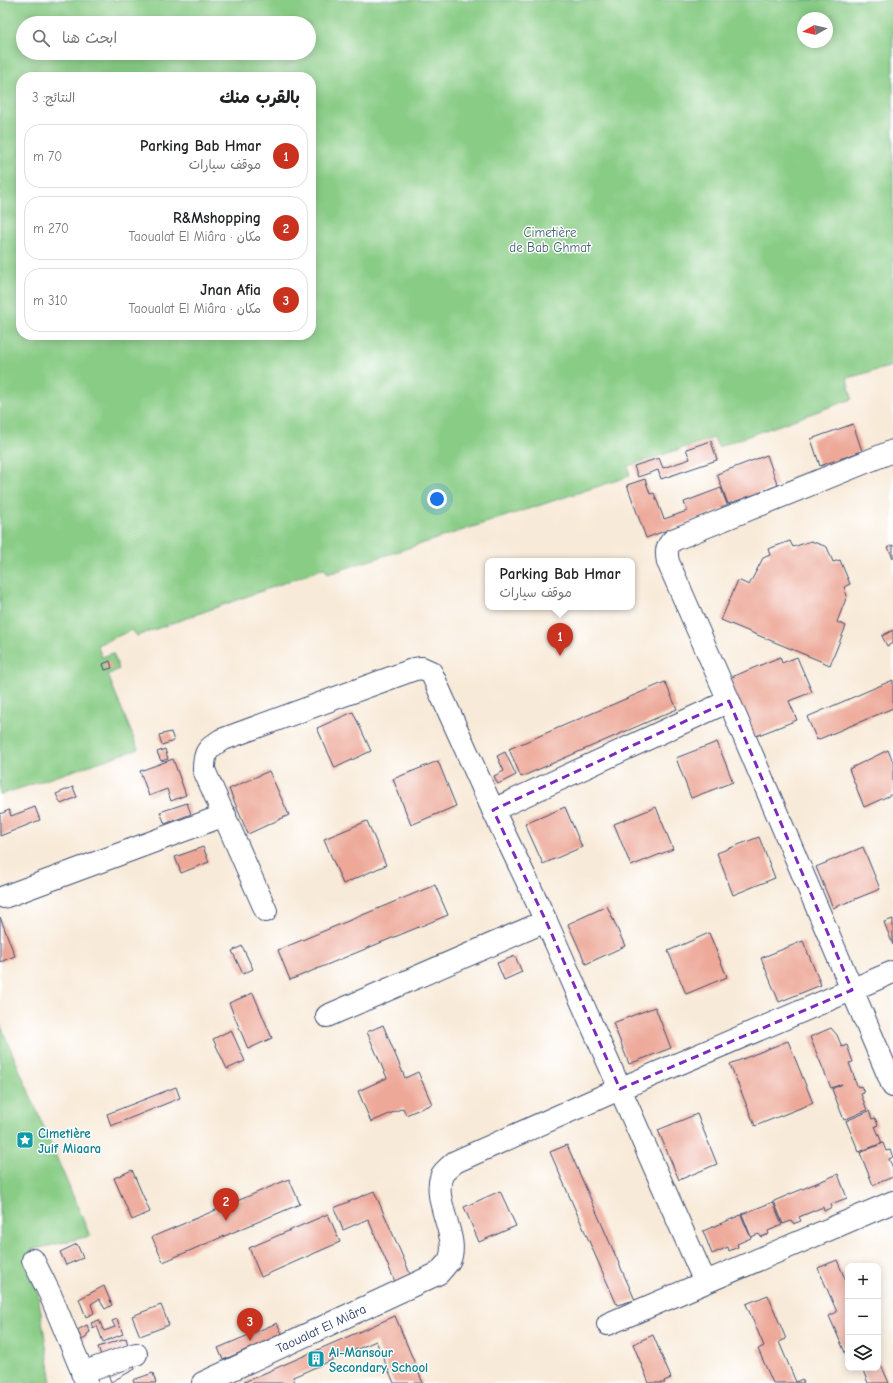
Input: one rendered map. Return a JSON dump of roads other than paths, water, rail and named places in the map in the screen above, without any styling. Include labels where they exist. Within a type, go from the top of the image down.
[{"type":"street","points":[[893,451],[673,540],[668,546],[667,554],[668,562],[729,701],[893,1086]]},
{"type":"street","points":[[266,911],[204,770],[204,760],[208,749],[221,740],[415,669],[422,668],[431,672],[493,810],[546,921],[705,1282]]},
{"type":"street","points":[[493,810],[729,701]]},
{"type":"street","points":[[4,897],[225,815]]},
{"type":"street","points":[[327,1016],[546,921]]},
{"type":"street","points":[[620,1089],[893,972]]},
{"type":"street","name":"Taoualat El Miâra","points":[[203,1383],[439,1273],[449,1260],[451,1252],[451,1240],[439,1185],[443,1174],[455,1162],[620,1089]]},
{"type":"street","points":[[608,1324],[893,1202]]},
{"type":"street","points":[[33,1260],[50,1294],[84,1378],[136,1354]]},
{"type":"place","name":"Parking Bab Hmar","points":[[560,656]]},
{"type":"place","name":"Cimetière Juif Miaara","points":[[25,1140]]},
{"type":"place","name":"R&Mshopping","points":[[226,1221]]},
{"type":"place","name":"Jnan Afia","points":[[250,1341]]},
{"type":"place","name":"Al-Mansour Secondary School","points":[[316,1359]]},
{"type":"park label","name":"Cimetière de Bab Ghmat","points":[[550,240]]}]
